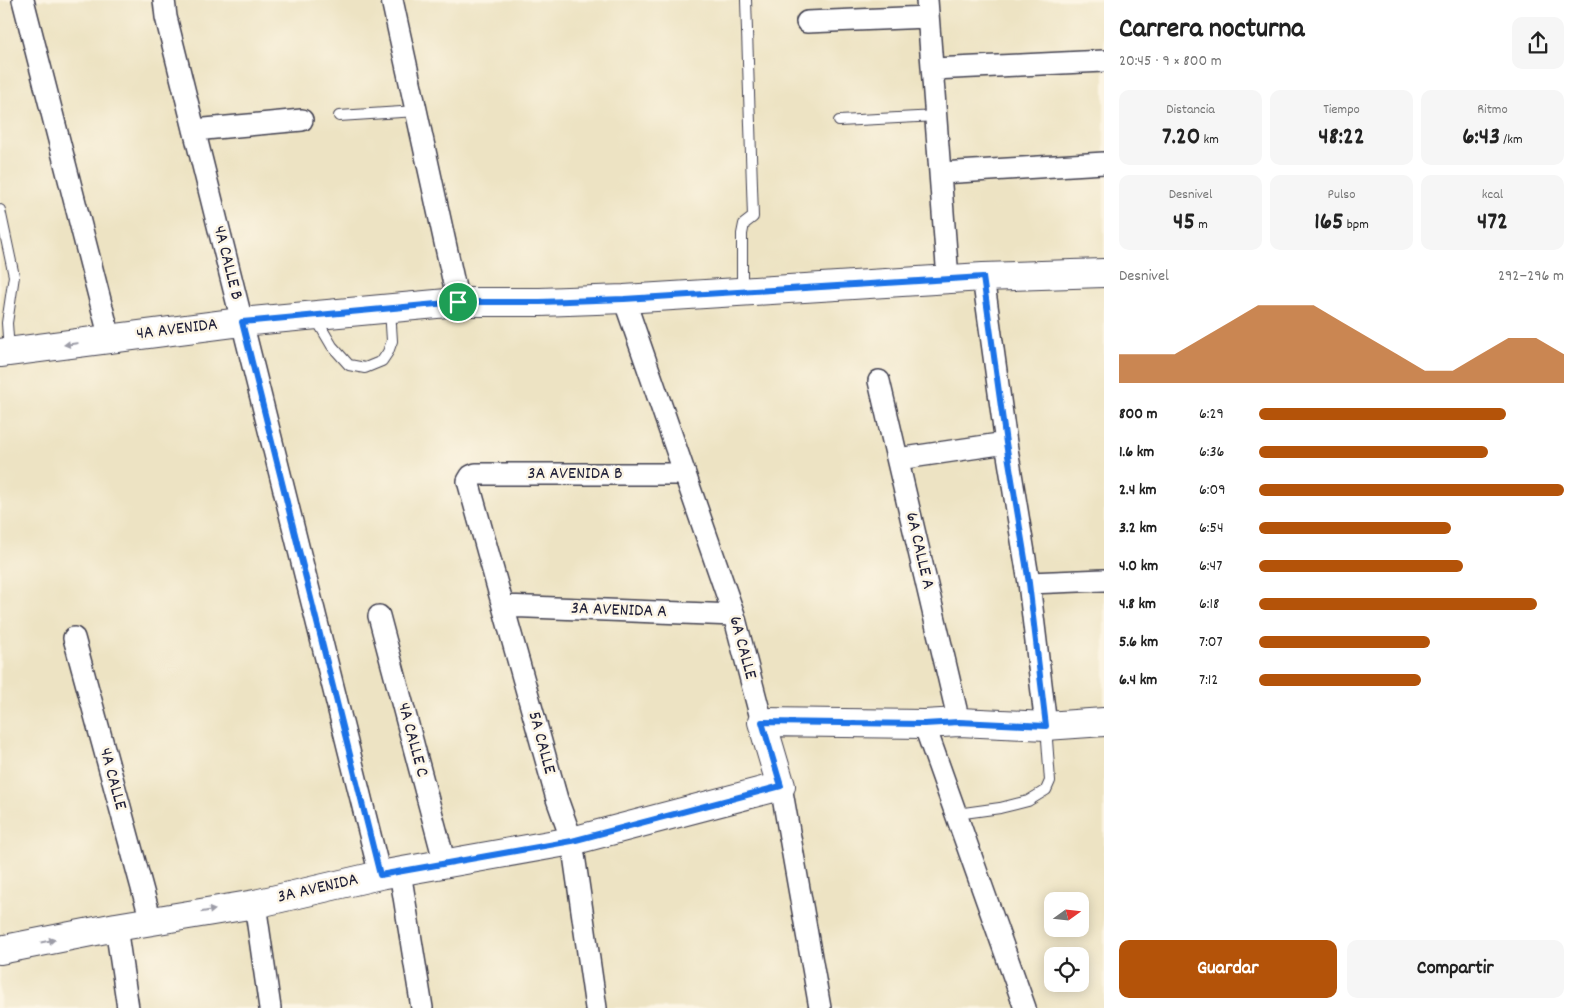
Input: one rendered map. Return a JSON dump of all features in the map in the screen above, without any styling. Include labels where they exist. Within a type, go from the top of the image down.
[{"type":"street","points":[[23,0],[110,339]]},
{"type":"street","name":"4A CALLE B","points":[[164,0],[166,17],[242,322],[390,873]]},
{"type":"street","points":[[392,0],[458,302]]},
{"type":"street","points":[[807,22],[928,9],[948,279]]},
{"type":"street","points":[[933,69],[1104,61]]},
{"type":"street","points":[[194,130],[302,120]]},
{"type":"street","points":[[941,173],[1104,163]]},
{"type":"street","name":"4A AVENIDA","points":[[5,353],[242,322],[458,302],[624,299],[983,277],[1104,273]]},
{"type":"street","points":[[983,277],[1006,443],[1029,583],[1046,726]]},
{"type":"street","name":"6A CALLE","points":[[624,299],[734,615],[781,786],[820,1008]]},
{"type":"street","name":"6A CALLE A","points":[[879,381],[959,722]]},
{"type":"street","points":[[898,459],[1006,443]]},
{"type":"street","name":"3A AVENIDA B","points":[[468,481],[471,476],[476,474],[684,474]]},
{"type":"street","name":"5A CALLE","points":[[468,481],[556,799],[572,841],[596,1008]]},
{"type":"street","points":[[1029,583],[1104,580]]},
{"type":"street","name":"3A AVENIDA A","points":[[504,606],[734,615]]},
{"type":"street","name":"4A CALLE C","points":[[380,616],[445,864]]},
{"type":"street","name":"4A CALLE","points":[[74,638],[151,921]]},
{"type":"street","points":[[762,722],[924,724],[959,722],[1046,726],[1104,722]]},
{"type":"street","points":[[924,724],[1025,1008]]},
{"type":"street","name":"3A AVENIDA","points":[[0,950],[116,927],[255,904],[390,873],[572,841],[781,786]]},
{"type":"street","points":[[390,873],[422,1008]]},
{"type":"street","points":[[255,904],[270,1008]]},
{"type":"street","points":[[116,927],[128,1008]]},
{"type":"lane","points":[[742,292],[742,234],[744,224],[753,217],[746,0]]},
{"type":"lane","points":[[339,116],[417,111]]},
{"type":"lane","points":[[839,121],[937,116]]},
{"type":"lane","points":[[0,210],[14,276],[7,322],[5,353]]},
{"type":"lane","points":[[314,315],[332,346],[349,365],[365,368],[382,361],[388,352],[392,341],[390,308]]},
{"type":"lane","points":[[964,813],[1000,808],[1028,801],[1046,790],[1050,782],[1046,726]]},
{"type":"route","points":[[983,277],[1006,443],[1029,583],[1046,726],[959,722],[924,724],[762,722],[781,786],[572,841],[380,875],[242,322],[458,302],[624,299],[983,277]]}]
